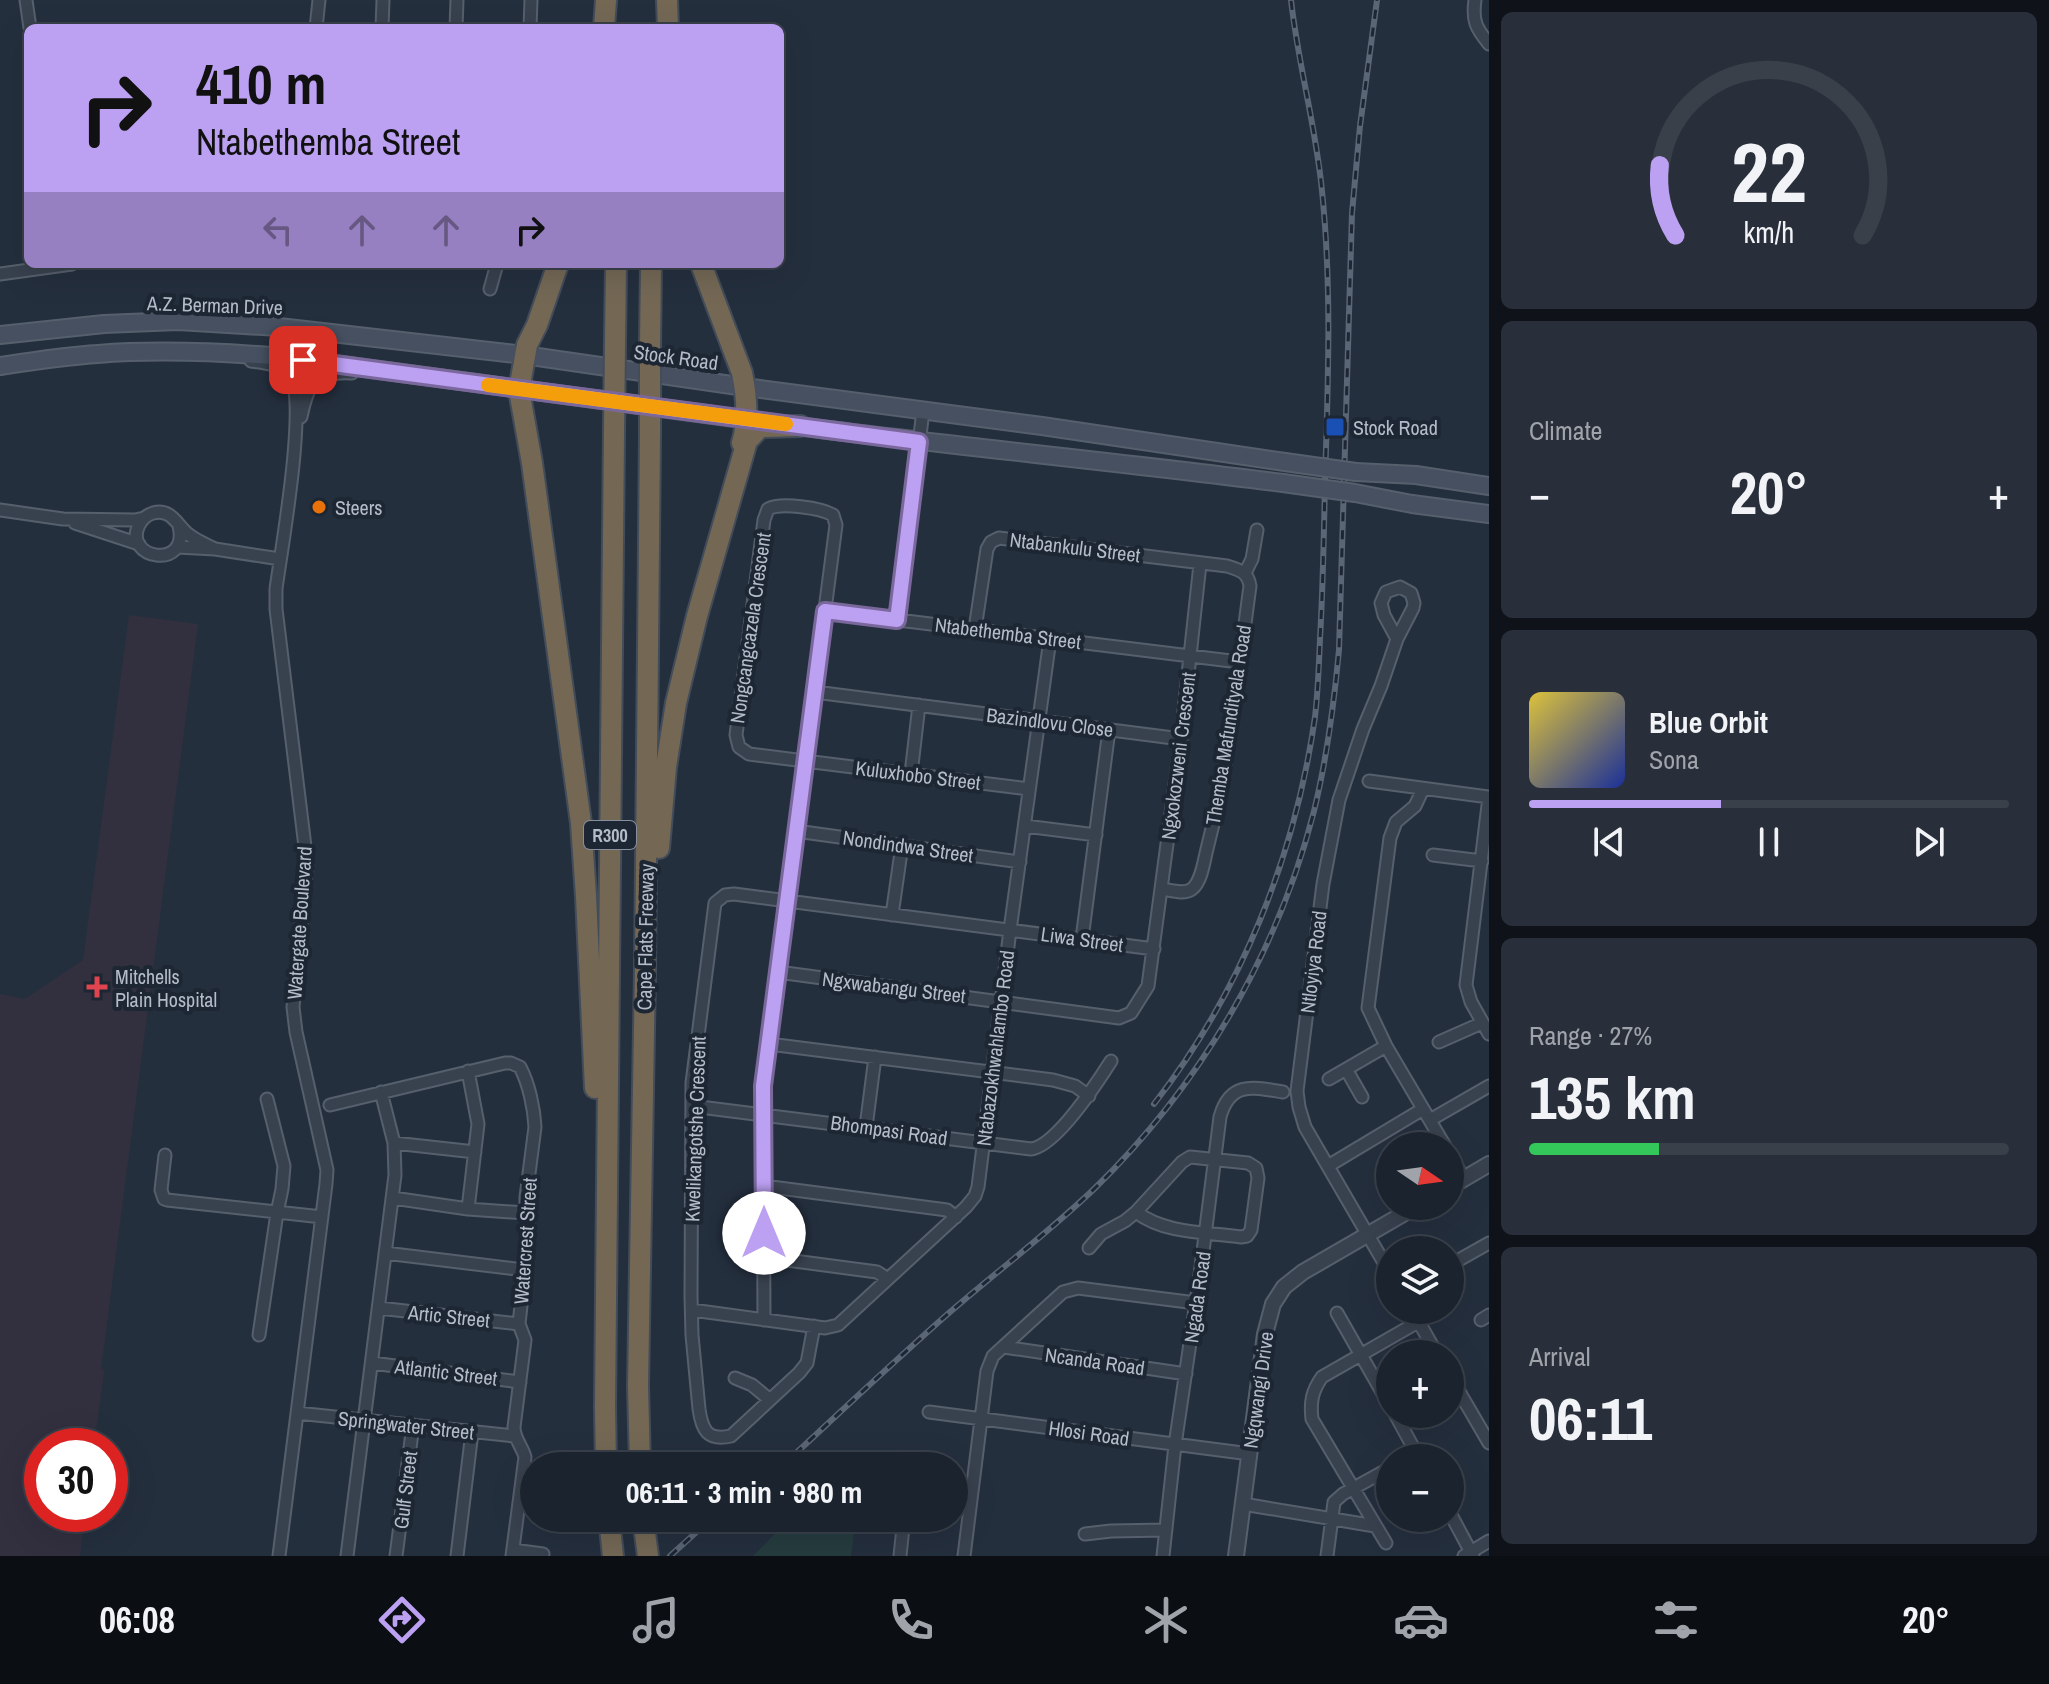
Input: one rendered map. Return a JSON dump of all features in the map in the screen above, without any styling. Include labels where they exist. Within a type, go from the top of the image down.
[{"type":"highway","points":[[604,24],[606,0]]},
{"type":"highway","points":[[618,0],[618,24]]},
{"type":"highway","points":[[655,0],[655,24]]},
{"type":"highway","points":[[667,0],[668,24]]},
{"type":"highway","points":[[557,268],[524,355],[519,390],[532,463],[581,823],[598,1183],[606,1239]]},
{"type":"highway","name":"Cape Flats Freeway","points":[[606,1452],[616,268]]},
{"type":"highway","name":"Cape Flats Freeway","points":[[640,1452],[651,268]]},
{"type":"highway","points":[[645,971],[653,938],[670,735],[748,420],[742,373],[703,268]]},
{"type":"highway","points":[[697,616],[747,441],[760,427],[800,426]]},
{"type":"highway","points":[[610,1532],[613,1556]]},
{"type":"highway","points":[[645,1532],[648,1556]]},
{"type":"main road","name":"A.Z. Berman Drive","points":[[0,335],[104,324],[178,321],[279,327],[524,355]]},
{"type":"main road","points":[[0,366],[101,353],[211,352],[284,357],[919,442],[1283,483],[1489,514]]},
{"type":"main road","name":"Stock Road","points":[[524,355],[1356,472],[1416,475],[1489,486]]},
{"type":"main road","points":[[584,364],[633,378],[711,390],[733,397],[748,420]]},
{"type":"street","points":[[26,0],[29,24]]},
{"type":"street","points":[[316,24],[319,0]]},
{"type":"street","points":[[382,24],[383,0]]},
{"type":"street","points":[[456,24],[457,0]]},
{"type":"street","points":[[530,24],[531,0]]},
{"type":"street","points":[[1475,0],[1475,22],[1489,44]]},
{"type":"street","points":[[0,274],[41,268]]},
{"type":"street","points":[[490,289],[494,268]]},
{"type":"street","name":"Watergate Boulevard","points":[[211,352],[271,364],[285,372],[295,386],[296,430],[276,589],[276,618],[307,863],[293,1007],[327,1170],[279,1556]]},
{"type":"street","name":"Watergate Boulevard","points":[[296,430],[308,391],[316,380],[325,375],[416,376]]},
{"type":"street","points":[[897,620],[923,411]]},
{"type":"street","name":"Nongcangcazela Crescent","points":[[806,761],[749,754],[736,742],[764,520],[768,509],[779,505],[825,511],[833,515],[836,525],[825,611]]},
{"type":"street","points":[[0,510],[63,519],[135,520],[157,512],[164,513],[176,520],[179,526],[177,547],[166,555],[158,556],[144,551],[139,544],[137,530],[144,518]]},
{"type":"street","points":[[63,519],[139,544]]},
{"type":"street","points":[[179,526],[215,549]]},
{"type":"street","name":"Themba Mafundityala Road","points":[[1161,889],[1179,892],[1192,889],[1202,867],[1224,777],[1250,586],[1245,573],[1252,559],[1257,530]]},
{"type":"street","name":"Ntabankulu Street","points":[[975,629],[987,549],[991,542],[999,538],[1200,564]]},
{"type":"street","points":[[177,547],[215,549],[280,559]]},
{"type":"street","points":[[1200,564],[1227,566],[1245,573]]},
{"type":"street","name":"Ngxokozweni Crescent","points":[[1154,949],[1200,564]]},
{"type":"street","points":[[692,1310],[764,1320],[763,1086],[825,611]]},
{"type":"street","name":"Ntabethemba Street","points":[[825,611],[1239,662]]},
{"type":"street","name":"Ntabazokhwahlambo Road","points":[[764,1320],[829,1328],[841,1323],[975,1196],[1050,639]]},
{"type":"street","name":"Ntloyiya Road","points":[[1376,1249],[1305,1127],[1297,1091],[1323,884],[1339,800],[1397,639]]},
{"type":"street","name":"Bazindlovu Close","points":[[815,692],[1181,739]]},
{"type":"street","points":[[911,774],[919,705]]},
{"type":"street","points":[[1082,939],[1109,730]]},
{"type":"street","name":"Kuluxhobo Street","points":[[806,761],[1029,789]]},
{"type":"street","points":[[1369,781],[1489,797],[1482,861],[1484,879],[1466,985],[1471,1002],[1489,1034]]},
{"type":"street","points":[[1423,789],[1415,806],[1396,822],[1390,838],[1368,1008],[1386,1046],[1437,1132]]},
{"type":"street","points":[[1025,826],[1096,835]]},
{"type":"street","name":"Nondindwa Street","points":[[796,831],[1020,862]]},
{"type":"street","points":[[892,915],[902,845]]},
{"type":"street","points":[[1433,855],[1482,861]]},
{"type":"street","name":"Kwelikangotshe Crescent","points":[[770,1400],[731,1436],[720,1438],[706,1431],[700,1421],[692,1310],[693,1066],[715,903],[725,895],[734,894],[787,901]]},
{"type":"street","name":"Liwa Street","points":[[787,901],[1154,949]]},
{"type":"street","name":"Ngxwabangu Street","points":[[778,972],[1119,1018],[1131,1013],[1148,986],[1154,949]]},
{"type":"street","points":[[1439,1042],[1482,1023]]},
{"type":"street","points":[[769,1044],[1066,1083],[1089,1096]]},
{"type":"street","points":[[1329,1079],[1386,1046]]},
{"type":"street","points":[[866,1127],[875,1057]]},
{"type":"street","name":"Bhompasi Road","points":[[692,1106],[1031,1149],[1039,1148],[1051,1138],[1089,1096],[1111,1061]]},
{"type":"street","name":"Watercrest Street","points":[[330,1105],[511,1063],[520,1067],[524,1074],[535,1127],[526,1197],[529,1228],[519,1324],[525,1340],[514,1436],[525,1457],[513,1553]]},
{"type":"street","points":[[1346,1069],[1362,1097]]},
{"type":"street","points":[[468,1071],[478,1124],[468,1209]]},
{"type":"street","points":[[1430,1120],[1489,1086]]},
{"type":"street","name":"Ngada Road","points":[[1163,1556],[1175,1445],[1222,1108],[1232,1095],[1246,1087],[1283,1092]]},
{"type":"street","points":[[347,1556],[395,1175],[394,1143],[381,1092]]},
{"type":"street","points":[[259,1335],[284,1166],[267,1099]]},
{"type":"street","points":[[1328,1166],[1423,1109]]},
{"type":"street","points":[[394,1143],[475,1152]]},
{"type":"street","points":[[165,1155],[161,1190],[164,1199],[322,1217]]},
{"type":"street","points":[[1089,1248],[1101,1234],[1136,1212],[1185,1159],[1194,1156],[1248,1163],[1256,1168],[1258,1178],[1251,1230],[1247,1236],[1156,1224],[1136,1212]]},
{"type":"street","points":[[1464,1179],[1489,1164]]},
{"type":"street","points":[[764,1186],[947,1210],[956,1217]]},
{"type":"street","points":[[393,1198],[468,1209],[526,1213]]},
{"type":"street","name":"Ngqwangi Drive","points":[[1236,1556],[1265,1334],[1273,1304],[1284,1287],[1303,1272],[1393,1220]]},
{"type":"street","points":[[1464,1257],[1489,1244]]},
{"type":"street","points":[[385,1253],[524,1270]]},
{"type":"street","points":[[764,1257],[877,1272],[888,1279]]},
{"type":"street","points":[[964,1556],[989,1365],[993,1356],[1069,1289],[1196,1303]]},
{"type":"street","name":"Artic Street","points":[[379,1308],[519,1324]]},
{"type":"street","points":[[1337,1313],[1376,1381]]},
{"type":"street","points":[[1386,1543],[1312,1419],[1311,1404],[1313,1390],[1322,1377],[1414,1324]]},
{"type":"street","points":[[735,1378],[752,1385],[770,1400],[803,1369],[810,1352],[814,1326]]},
{"type":"street","name":"Ncanda Road","points":[[1004,1347],[1186,1374]]},
{"type":"street","name":"Atlantic Street","points":[[372,1363],[520,1382]]},
{"type":"street","points":[[1464,1400],[1489,1443]]},
{"type":"street","name":"Hlosi Road","points":[[929,1412],[1250,1454]]},
{"type":"street","name":"Springwater Street","points":[[297,1413],[514,1436]]},
{"type":"street","name":"Gulf Street","points":[[396,1556],[413,1425]]},
{"type":"street","points":[[457,1556],[472,1432]]},
{"type":"street","points":[[1327,1556],[1334,1502],[1376,1476]]},
{"type":"street","points":[[968,1490],[972,1491]]},
{"type":"street","points":[[1243,1504],[1375,1526]]},
{"type":"street","points":[[1085,1534],[1166,1530]]},
{"type":"street","points":[[900,1556],[903,1532]]},
{"type":"street","points":[[1459,1532],[1470,1555],[1489,1541]]},
{"type":"street","points":[[513,1553],[543,1554]]},
{"type":"shaded area","name":"Mitchells Plain Hospital","points":[[129,615],[198,624],[101,1369],[104,1371],[96,1428],[24,1428],[24,1532],[83,1532],[80,1556],[0,1556],[0,994],[25,999],[83,960]]},
{"type":"green space","points":[[776,1532],[854,1532],[851,1556],[753,1556]]},
{"type":"railway","points":[[1154,1104],[1213,1016],[1260,921],[1294,821],[1315,717],[1328,372],[1327,264],[1319,167],[1291,0]]},
{"type":"railway","points":[[797,1452],[942,1319],[1076,1206],[1132,1149],[1168,1107],[1230,1015],[1279,916],[1299,864],[1314,811],[1337,670],[1352,213],[1377,0]]},
{"type":"railway","points":[[670,1556],[697,1532]]},
{"type":"slow traffic","points":[[488,385],[786,424]]},
{"type":"place","name":"Stock Road","points":[[1335,427]]},
{"type":"place","name":"Steers","points":[[319,507]]},
{"type":"place","name":"Mitchells Plain Hospital","points":[[97,987]]},
{"type":"route","points":[[303,360],[919,442],[897,620],[825,611],[763,1086],[764,1233]]}]
